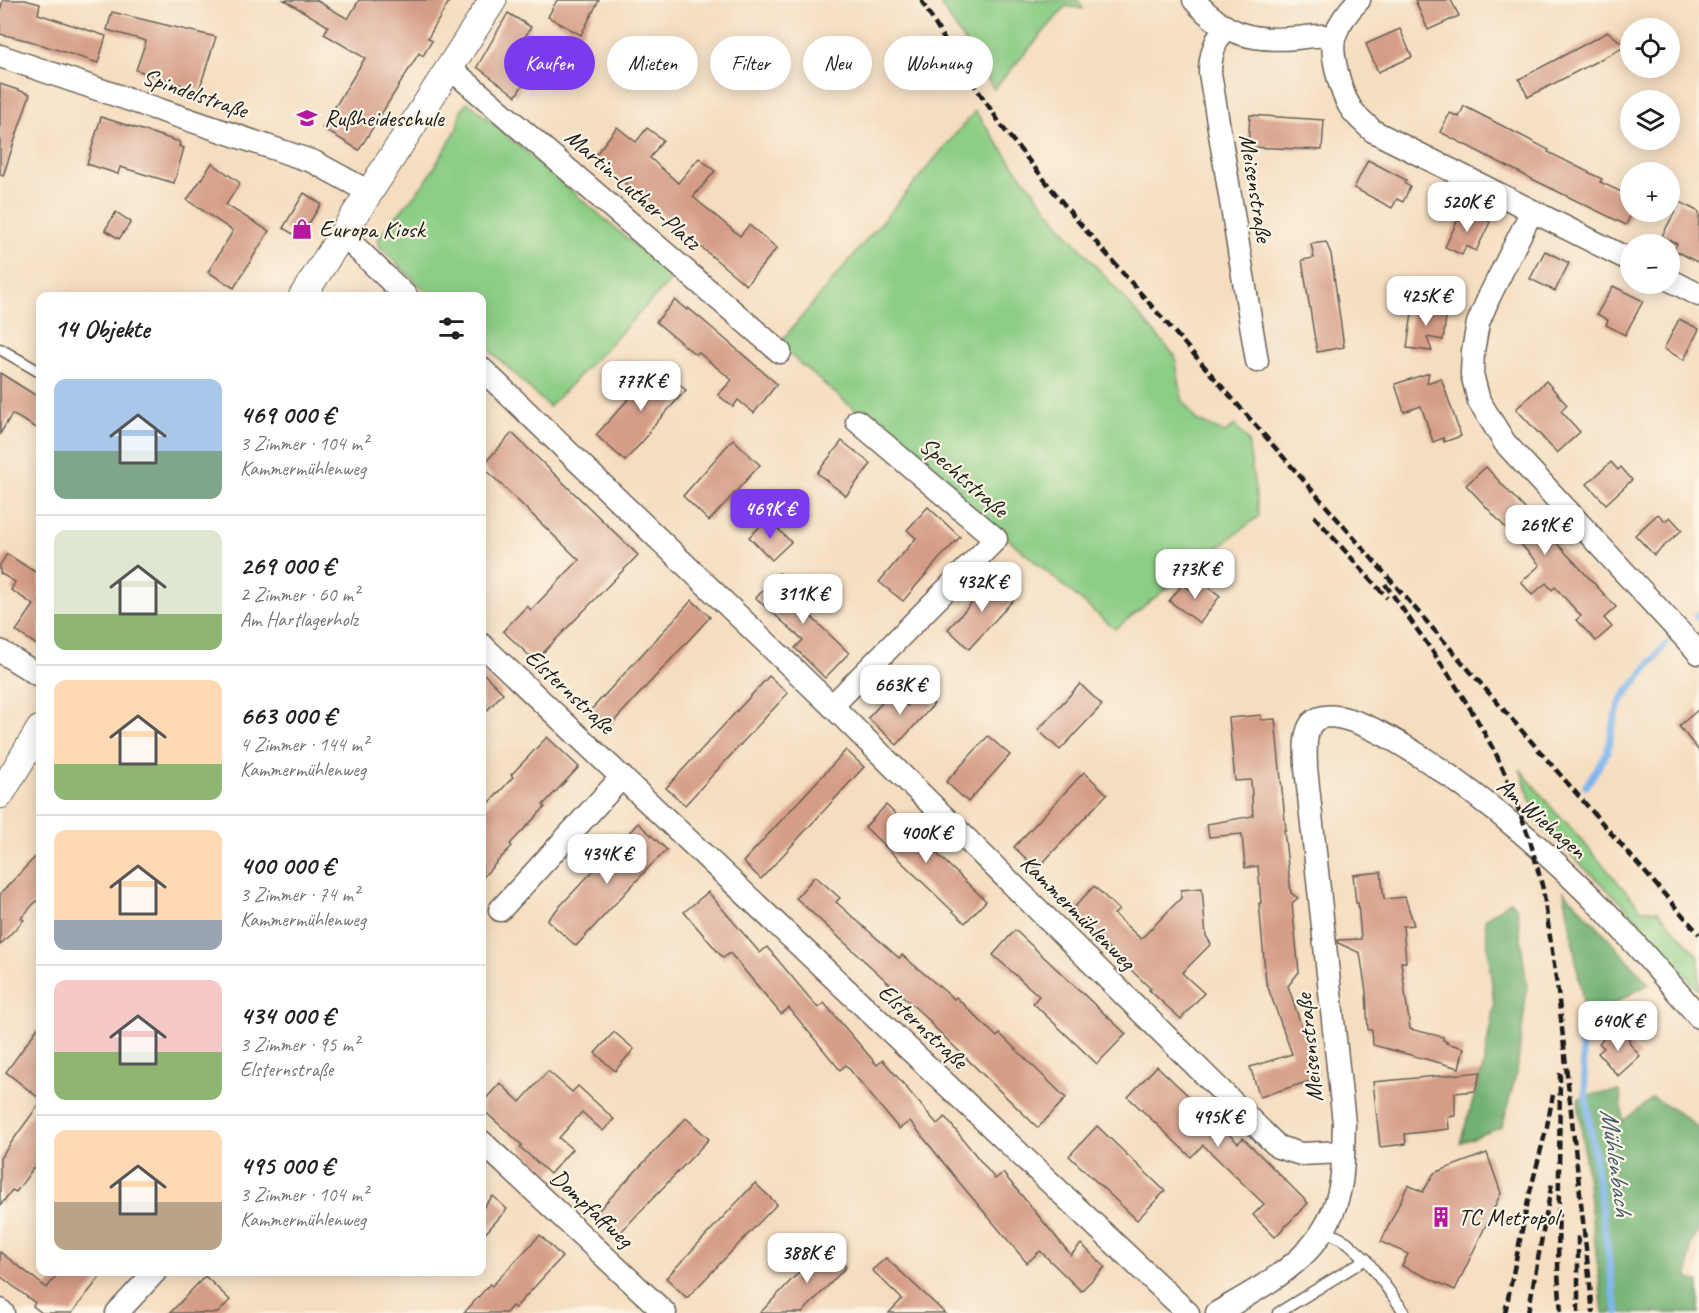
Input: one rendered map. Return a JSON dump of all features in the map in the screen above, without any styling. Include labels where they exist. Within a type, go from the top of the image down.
[{"type":"street","points":[[305,292],[493,0]]},
{"type":"street","points":[[1194,0],[1209,16],[1224,27],[1248,37],[1270,39],[1334,37]]},
{"type":"street","points":[[1359,0],[1346,14],[1334,37],[1335,62],[1341,90],[1351,109],[1373,131],[1620,255]]},
{"type":"street","name":"Meisenstraße","points":[[1224,27],[1213,48],[1210,73],[1257,361]]},
{"type":"street","name":"Spindelstraße","points":[[0,56],[314,162],[369,192]]},
{"type":"street","name":"Martin-Luther-Platz","points":[[450,68],[780,352]]},
{"type":"street","points":[[1532,211],[1478,323],[1472,374],[1479,401],[1505,443],[1699,653]]},
{"type":"street","points":[[341,233],[402,292]]},
{"type":"street","points":[[1680,285],[1699,295]]},
{"type":"street","name":"Kammermühlenweg","points":[[486,373],[832,706],[1278,1147],[1301,1154],[1342,1152]]},
{"type":"street","name":"Spechtstraße","points":[[832,706],[996,539],[857,421]]},
{"type":"street","name":"Elsternstraße","points":[[486,649],[1188,1313]]},
{"type":"street","points":[[0,651],[36,674]]},
{"type":"street","name":"Am Wiehagen","points":[[1314,722],[1336,717],[1369,726],[1438,768],[1496,812],[1530,840],[1604,910],[1699,1017]]},
{"type":"street","name":"Meisenstraße","points":[[1217,1313],[1271,1281],[1302,1257],[1325,1230],[1334,1212],[1341,1182],[1343,1112],[1306,768],[1306,742],[1309,729],[1314,722]]},
{"type":"street","points":[[0,795],[36,737]]},
{"type":"street","points":[[500,910],[621,777]]},
{"type":"street","name":"Dompfaffweg","points":[[486,1146],[665,1313]]},
{"type":"street","points":[[117,1313],[151,1276]]},
{"type":"lane","points":[[0,348],[36,371]]},
{"type":"lane","points":[[1325,1230],[1347,1242],[1366,1259],[1405,1313]]},
{"type":"lane","points":[[1278,1313],[1366,1259]]},
{"type":"green space","points":[[938,0],[1078,0],[1083,9],[1066,6],[994,89],[993,36],[961,36]]},
{"type":"green space","points":[[468,102],[673,278],[549,407],[486,347],[486,292],[427,292],[380,247],[378,238],[427,180],[457,129],[461,110]]},
{"type":"green space","points":[[975,111],[1014,166],[1066,232],[1175,356],[1182,399],[1196,420],[1225,433],[1235,425],[1248,441],[1259,516],[1115,629],[778,345]]},
{"type":"green space","points":[[1520,769],[1641,909],[1658,911],[1699,957],[1699,991],[1627,908],[1539,825]]},
{"type":"green space","points":[[1564,891],[1649,984],[1586,1019]]},
{"type":"green space","points":[[1510,901],[1517,908],[1527,988],[1517,1071],[1502,1127],[1460,1143],[1483,1068],[1494,1005],[1485,919]]},
{"type":"green space","points":[[1620,1091],[1623,1121],[1653,1098],[1685,1117],[1699,1129],[1699,1229],[1690,1246],[1688,1278],[1699,1282],[1699,1313],[1603,1313],[1578,1099],[1593,1094]]},
{"type":"building","points":[[3,0],[25,0],[40,4],[38,14],[106,36],[98,63],[30,41],[0,34],[0,11]]},
{"type":"building","points":[[284,0],[316,0],[348,19],[359,0],[450,0],[428,38],[432,41],[423,56],[419,53],[359,150],[322,128],[365,58],[324,34],[328,26]]},
{"type":"building","points":[[557,0],[599,0],[581,35],[548,17]]},
{"type":"building","points":[[1415,0],[1451,0],[1459,16],[1428,30]]},
{"type":"building","points":[[112,12],[216,37],[199,90],[136,70],[146,41],[107,30]]},
{"type":"building","points":[[508,13],[531,27],[526,36],[504,36],[504,87],[477,67]]},
{"type":"building","points":[[1400,29],[1412,57],[1378,72],[1366,44]]},
{"type":"building","points":[[1608,32],[1620,41],[1620,49],[1528,97],[1519,79]]},
{"type":"building","points":[[0,84],[30,94],[3,176],[0,175]]},
{"type":"building","points":[[508,90],[520,90],[516,96]]},
{"type":"building","points":[[1464,106],[1602,179],[1600,182],[1620,191],[1620,222],[1627,222],[1626,225],[1532,179],[1440,132],[1450,113],[1459,117]]},
{"type":"building","points":[[1250,115],[1324,120],[1322,150],[1248,147]]},
{"type":"building","points":[[101,117],[180,142],[179,146],[184,148],[174,183],[120,167],[118,174],[87,164]]},
{"type":"building","points":[[617,127],[636,142],[647,128],[663,140],[650,158],[678,183],[699,158],[715,171],[693,197],[740,236],[749,225],[777,248],[746,285],[593,158]]},
{"type":"building","points":[[1368,160],[1406,180],[1404,183],[1410,187],[1403,202],[1397,199],[1392,208],[1354,188]]},
{"type":"building","points":[[212,163],[240,183],[226,205],[269,231],[234,288],[208,272],[233,231],[187,200]]},
{"type":"building","points":[[304,193],[321,204],[300,238],[283,228]]},
{"type":"building","points":[[1680,202],[1699,212],[1699,263],[1680,253],[1680,234],[1663,234],[1669,222],[1680,222]]},
{"type":"building","points":[[1463,209],[1490,222],[1476,251],[1466,246],[1462,255],[1445,247]]},
{"type":"building","points":[[116,212],[131,222],[119,239],[105,230]]},
{"type":"building","points":[[1326,242],[1331,254],[1344,347],[1317,352],[1302,260],[1314,258],[1311,244]]},
{"type":"building","points":[[1545,251],[1569,263],[1555,291],[1530,279]]},
{"type":"building","points":[[1613,286],[1620,290],[1620,294],[1629,294],[1643,301],[1625,335],[1606,325],[1608,320],[1597,314]]},
{"type":"building","points":[[1414,299],[1416,306],[1447,310],[1443,340],[1427,337],[1432,351],[1407,348]]},
{"type":"building","points":[[675,300],[704,321],[777,384],[754,413],[738,400],[733,407],[718,395],[732,380],[698,352],[696,355],[656,322]]},
{"type":"building","points":[[1679,319],[1699,329],[1684,360],[1664,349]]},
{"type":"building","points":[[656,363],[686,390],[625,461],[596,435],[634,393],[631,390]]},
{"type":"building","points":[[0,373],[36,396],[36,428],[12,414],[0,434]]},
{"type":"building","points":[[1429,373],[1427,383],[1441,378],[1461,436],[1444,442],[1443,438],[1433,442],[1421,406],[1404,412],[1395,384]]},
{"type":"building","points":[[1546,381],[1567,405],[1561,411],[1580,432],[1557,453],[1516,409]]},
{"type":"building","points":[[512,433],[638,555],[535,661],[503,631],[527,606],[531,610],[579,560],[486,470],[486,462]]},
{"type":"building","points":[[733,439],[760,465],[709,521],[683,496]]},
{"type":"building","points":[[842,441],[871,464],[846,496],[817,473]]},
{"type":"building","points":[[1611,462],[1618,470],[1621,467],[1632,480],[1606,504],[1587,484]]},
{"type":"building","points":[[1486,467],[1616,607],[1604,618],[1612,627],[1596,641],[1576,620],[1581,616],[1555,587],[1552,590],[1546,583],[1532,595],[1521,582],[1540,565],[1466,485]]},
{"type":"building","points":[[928,507],[960,537],[903,601],[879,582],[916,538],[907,530]]},
{"type":"building","points":[[1658,514],[1665,521],[1670,517],[1682,530],[1654,555],[1635,535]]},
{"type":"building","points":[[768,519],[791,542],[772,560],[749,537]]},
{"type":"building","points":[[7,554],[36,572],[36,644],[16,631],[34,605],[11,590],[15,582],[0,573],[0,565]]},
{"type":"building","points":[[779,573],[810,602],[803,609],[849,653],[825,678],[795,648],[803,640],[756,598]]},
{"type":"building","points":[[995,577],[1017,596],[969,649],[948,629]]},
{"type":"building","points":[[1196,577],[1220,596],[1200,623],[1169,601],[1182,585],[1188,589]]},
{"type":"building","points":[[692,600],[710,617],[607,729],[589,712]]},
{"type":"building","points":[[486,676],[503,693],[486,712]]},
{"type":"building","points":[[769,676],[788,693],[685,805],[666,788]]},
{"type":"building","points":[[1080,684],[1102,705],[1060,750],[1038,730]]},
{"type":"building","points":[[892,692],[907,706],[920,692],[934,704],[897,745],[868,718]]},
{"type":"building","points":[[1699,709],[1699,751],[1679,726]]},
{"type":"building","points":[[1261,715],[1261,720],[1275,719],[1291,893],[1298,898],[1292,903],[1299,972],[1288,986],[1319,1078],[1260,1097],[1250,1067],[1292,1054],[1266,982],[1258,866],[1245,868],[1242,834],[1209,837],[1207,824],[1253,816],[1251,780],[1235,781],[1229,718]]},
{"type":"building","points":[[988,736],[1010,755],[968,802],[946,782]]},
{"type":"building","points":[[547,737],[579,767],[543,805],[545,807],[486,874],[486,807],[513,777],[511,775]]},
{"type":"building","points":[[846,750],[864,767],[761,879],[743,862]]},
{"type":"building","points":[[1084,772],[1107,794],[1037,869],[1014,847]]},
{"type":"building","points":[[886,805],[986,901],[965,923],[865,827]]},
{"type":"building","points":[[638,823],[667,850],[576,946],[547,920]]},
{"type":"building","points":[[36,856],[36,901],[21,918],[24,920],[0,945],[0,894]]},
{"type":"building","points":[[1381,872],[1384,899],[1405,897],[1414,925],[1403,926],[1406,962],[1401,962],[1410,1029],[1443,1037],[1446,1043],[1464,1048],[1459,1068],[1373,1045],[1372,1030],[1368,1030],[1366,992],[1360,953],[1338,943],[1338,940],[1361,939],[1353,875]]},
{"type":"building","points":[[815,876],[840,898],[836,902],[899,958],[902,955],[954,999],[956,997],[997,1037],[1000,1034],[1066,1098],[1038,1128],[931,1022],[796,898]]},
{"type":"building","points":[[1094,886],[1119,910],[1114,914],[1141,939],[1181,898],[1181,890],[1202,888],[1206,936],[1211,944],[1182,973],[1204,993],[1181,1019],[1070,912]]},
{"type":"building","points":[[708,892],[760,953],[767,947],[818,1008],[824,1003],[877,1065],[883,1060],[937,1124],[945,1117],[995,1179],[1003,1173],[1071,1255],[1081,1244],[1105,1267],[1081,1291],[1040,1251],[1027,1263],[910,1121],[899,1129],[846,1065],[840,1070],[789,1008],[781,1014],[730,953],[723,958],[684,912]]},
{"type":"building","points":[[1015,930],[1126,1034],[1097,1064],[1033,1003],[1039,996],[993,955]]},
{"type":"building","points":[[36,1031],[36,1096],[6,1072]]},
{"type":"building","points":[[614,1032],[634,1049],[615,1071],[595,1053]]},
{"type":"building","points":[[1609,1033],[1625,1033],[1630,1044],[1640,1056],[1618,1076],[1598,1053],[1604,1048],[1599,1043]]},
{"type":"building","points":[[1157,1066],[1238,1143],[1243,1138],[1308,1203],[1275,1237],[1253,1215],[1264,1204],[1203,1145],[1191,1157],[1128,1097]]},
{"type":"building","points":[[548,1071],[572,1092],[578,1086],[614,1119],[603,1131],[582,1112],[559,1138],[572,1149],[550,1174],[486,1113],[486,1099],[500,1083],[520,1102]]},
{"type":"building","points":[[1481,1072],[1475,1091],[1455,1093],[1455,1116],[1448,1117],[1449,1129],[1405,1134],[1406,1144],[1380,1147],[1373,1082]]},
{"type":"building","points":[[36,1108],[36,1164],[16,1192],[12,1190],[0,1206],[0,1158]]},
{"type":"building","points":[[686,1118],[709,1139],[618,1235],[595,1214]]},
{"type":"building","points":[[1097,1126],[1165,1191],[1137,1220],[1069,1156]]},
{"type":"building","name":"TC Metropol","points":[[1487,1153],[1501,1193],[1455,1290],[1402,1266],[1408,1254],[1381,1242],[1408,1185],[1423,1192],[1434,1173]]},
{"type":"building","points":[[755,1183],[777,1204],[687,1298],[666,1278]]},
{"type":"building","points":[[493,1196],[507,1209],[486,1233],[486,1204]]},
{"type":"building","points":[[540,1235],[562,1257],[515,1308],[512,1306],[506,1313],[464,1313],[490,1284],[492,1286]]},
{"type":"building","points":[[824,1246],[846,1267],[802,1313],[760,1313]]},
{"type":"building","points":[[0,1252],[47,1288],[56,1276],[101,1276],[72,1313],[42,1313],[33,1306],[35,1303],[0,1276]]},
{"type":"building","points":[[886,1258],[945,1313],[889,1313],[902,1299],[872,1270]]},
{"type":"building","points":[[205,1276],[230,1300],[218,1313],[170,1313]]},
{"type":"waterway","name":"Mühlenbach","points":[[1586,786],[1607,753],[1615,717],[1622,699],[1666,644]]},
{"type":"waterway","name":"Mühlenbach","points":[[1579,1017],[1586,1096],[1618,1313]]},
{"type":"railway","points":[[921,0],[948,46],[1006,132],[1075,218],[1699,934]]},
{"type":"railway","points":[[1314,516],[1387,598]]},
{"type":"railway","points":[[1385,584],[1449,675],[1476,718],[1497,756],[1530,840],[1543,889],[1558,992],[1593,1313]]},
{"type":"railway","points":[[1560,1073],[1558,1274],[1561,1313]]},
{"type":"railway","points":[[1505,1313],[1553,1095]]},
{"type":"railway","points":[[1528,1313],[1552,1183]]},
{"type":"railway","points":[[1578,1233],[1578,1313]]},
{"type":"place","name":"Rußheideschule","points":[[307,118]]},
{"type":"place","name":"Europa Kiosk","points":[[302,229]]},
{"type":"place","name":"TC Metropol","points":[[1441,1217]]}]
